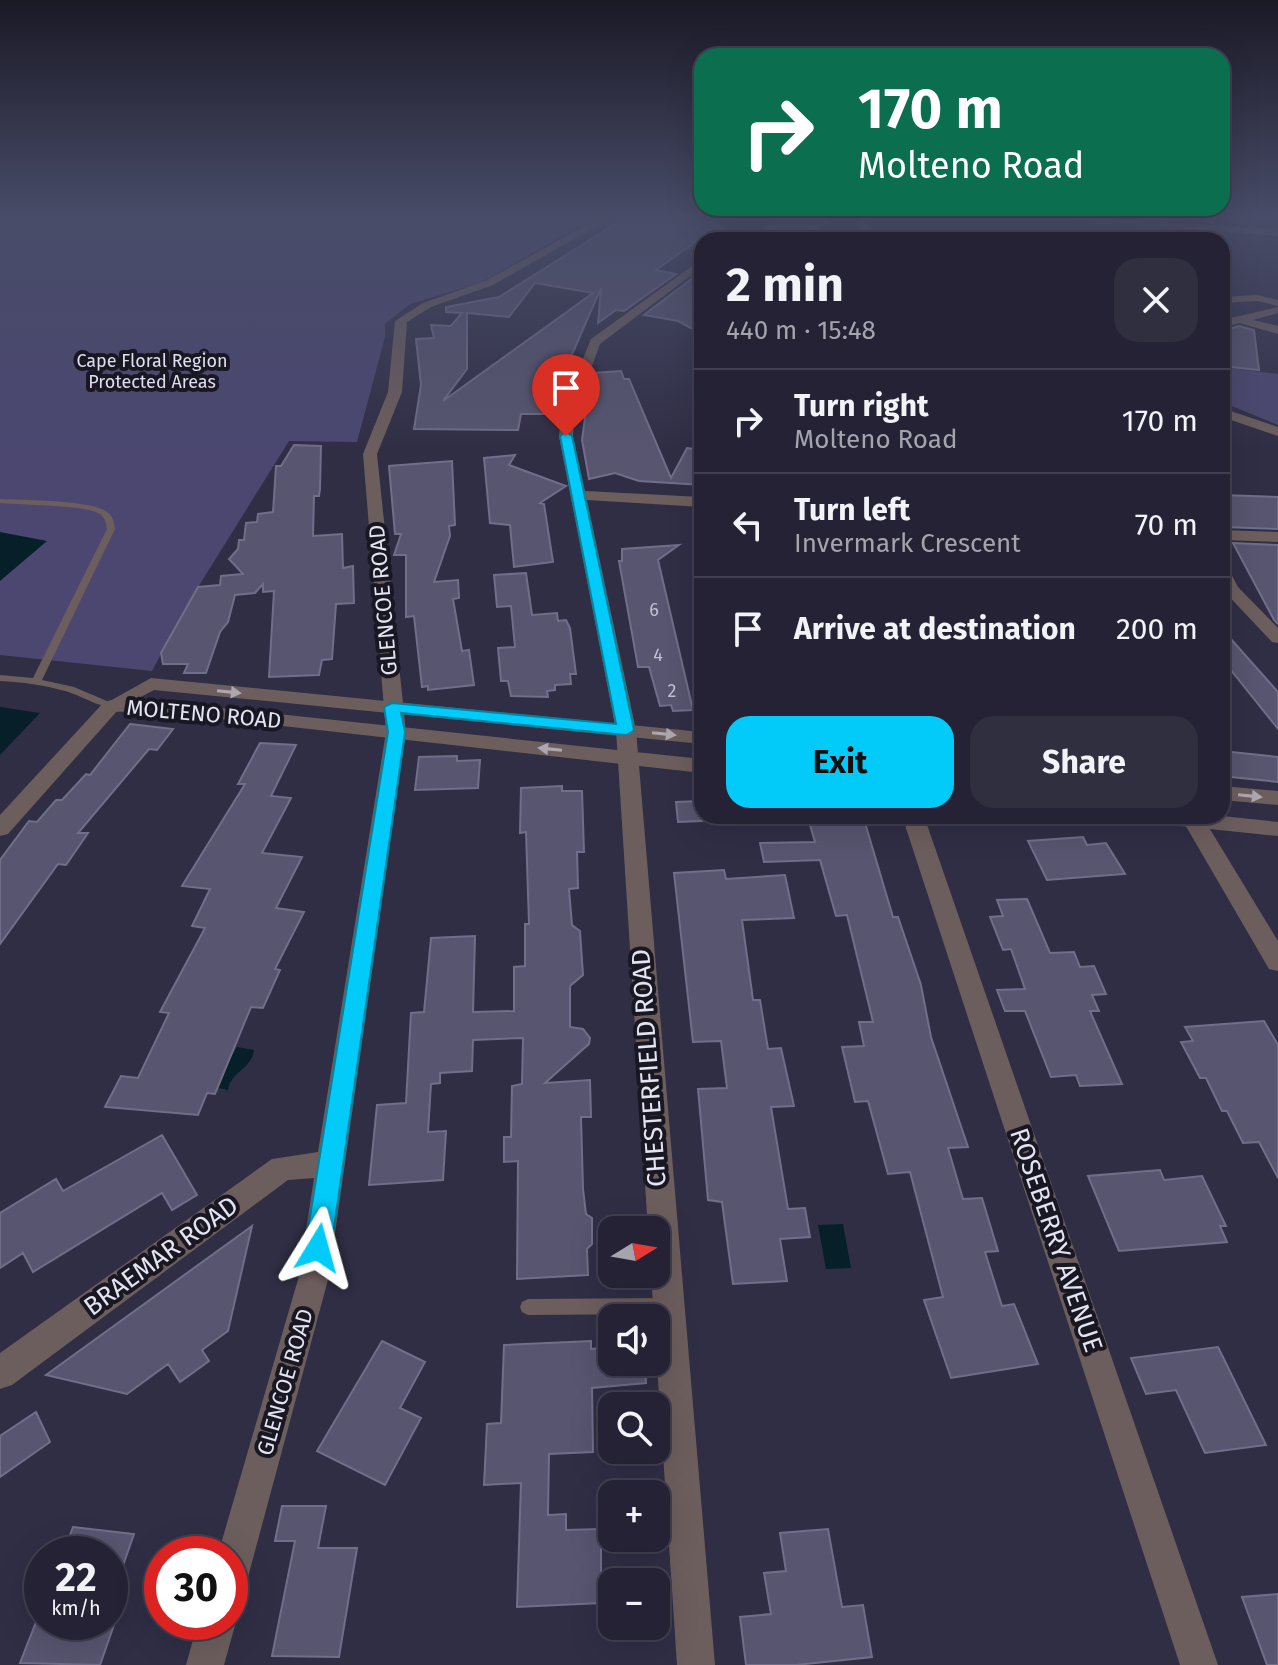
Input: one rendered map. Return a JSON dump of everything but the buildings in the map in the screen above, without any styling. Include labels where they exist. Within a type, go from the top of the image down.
[{"type":"street","name":"GLENCOE ROAD","points":[[242,1536],[314,1276],[394,720],[370,454],[395,392],[401,321],[427,305],[453,296]]},
{"type":"street","name":"CHESTERFIELD ROAD","points":[[657,296],[601,337],[590,351],[566,426],[626,744],[667,1304]]},
{"type":"street","points":[[1230,300],[1261,298],[1278,303]]},
{"type":"street","points":[[1230,322],[1278,310]]},
{"type":"street","points":[[1240,319],[1278,330]]},
{"type":"street","points":[[1230,415],[1278,432]]},
{"type":"street","points":[[578,495],[694,502]]},
{"type":"street","points":[[1230,535],[1278,537]]},
{"type":"street","points":[[1230,587],[1278,638]]},
{"type":"street","name":"MOLTENO ROAD","points":[[111,706],[151,684],[288,697],[394,720],[439,737],[509,745],[626,744],[694,739]]},
{"type":"street","points":[[178,709],[194,688]]},
{"type":"street","points":[[273,719],[288,697]]},
{"type":"street","name":"MOLTENO ROAD","points":[[111,706],[273,719],[394,720],[445,713],[520,720],[626,744],[694,764]]},
{"type":"street","points":[[0,829],[111,706]]},
{"type":"street","points":[[439,737],[445,713]]},
{"type":"street","points":[[509,745],[520,720]]},
{"type":"street","points":[[1230,794],[1278,798]]},
{"type":"street","points":[[1230,823],[1278,829]]},
{"type":"street","name":"ROSEBERRY AVENUE","points":[[916,824],[1199,1665]]},
{"type":"street","points":[[1198,824],[1278,962]]},
{"type":"street","name":"BRAEMAR ROAD","points":[[0,1373],[282,1168],[330,1164]]},
{"type":"street","name":"CHESTERFIELD ROAD","points":[[670,1343],[696,1665]]},
{"type":"street","points":[[205,1665],[212,1640]]},
{"type":"lane","points":[[0,501],[89,507],[102,511],[111,522],[111,529],[37,680]]},
{"type":"lane","points":[[0,678],[37,680],[85,692],[111,706]]},
{"type":"lane","points":[[528,1307],[598,1306]]},
{"type":"green space","name":"Cape Floral Region Protected Areas","points":[[0,296],[438,296],[410,304],[385,324],[385,337],[357,442],[289,441],[187,605],[152,671],[0,655]]},
{"type":"green space","points":[[1230,368],[1278,374],[1278,425],[1230,405]]},
{"type":"water","points":[[0,532],[47,541],[0,581]]},
{"type":"water","points":[[0,707],[40,713],[0,755]]},
{"type":"water","points":[[237,1047],[254,1050],[250,1062],[233,1078],[228,1090],[214,1087]]},
{"type":"water","points":[[843,1224],[851,1268],[826,1269],[818,1225]]},
{"type":"route","points":[[318,1248],[396,732],[392,707],[626,730],[566,436]]}]
